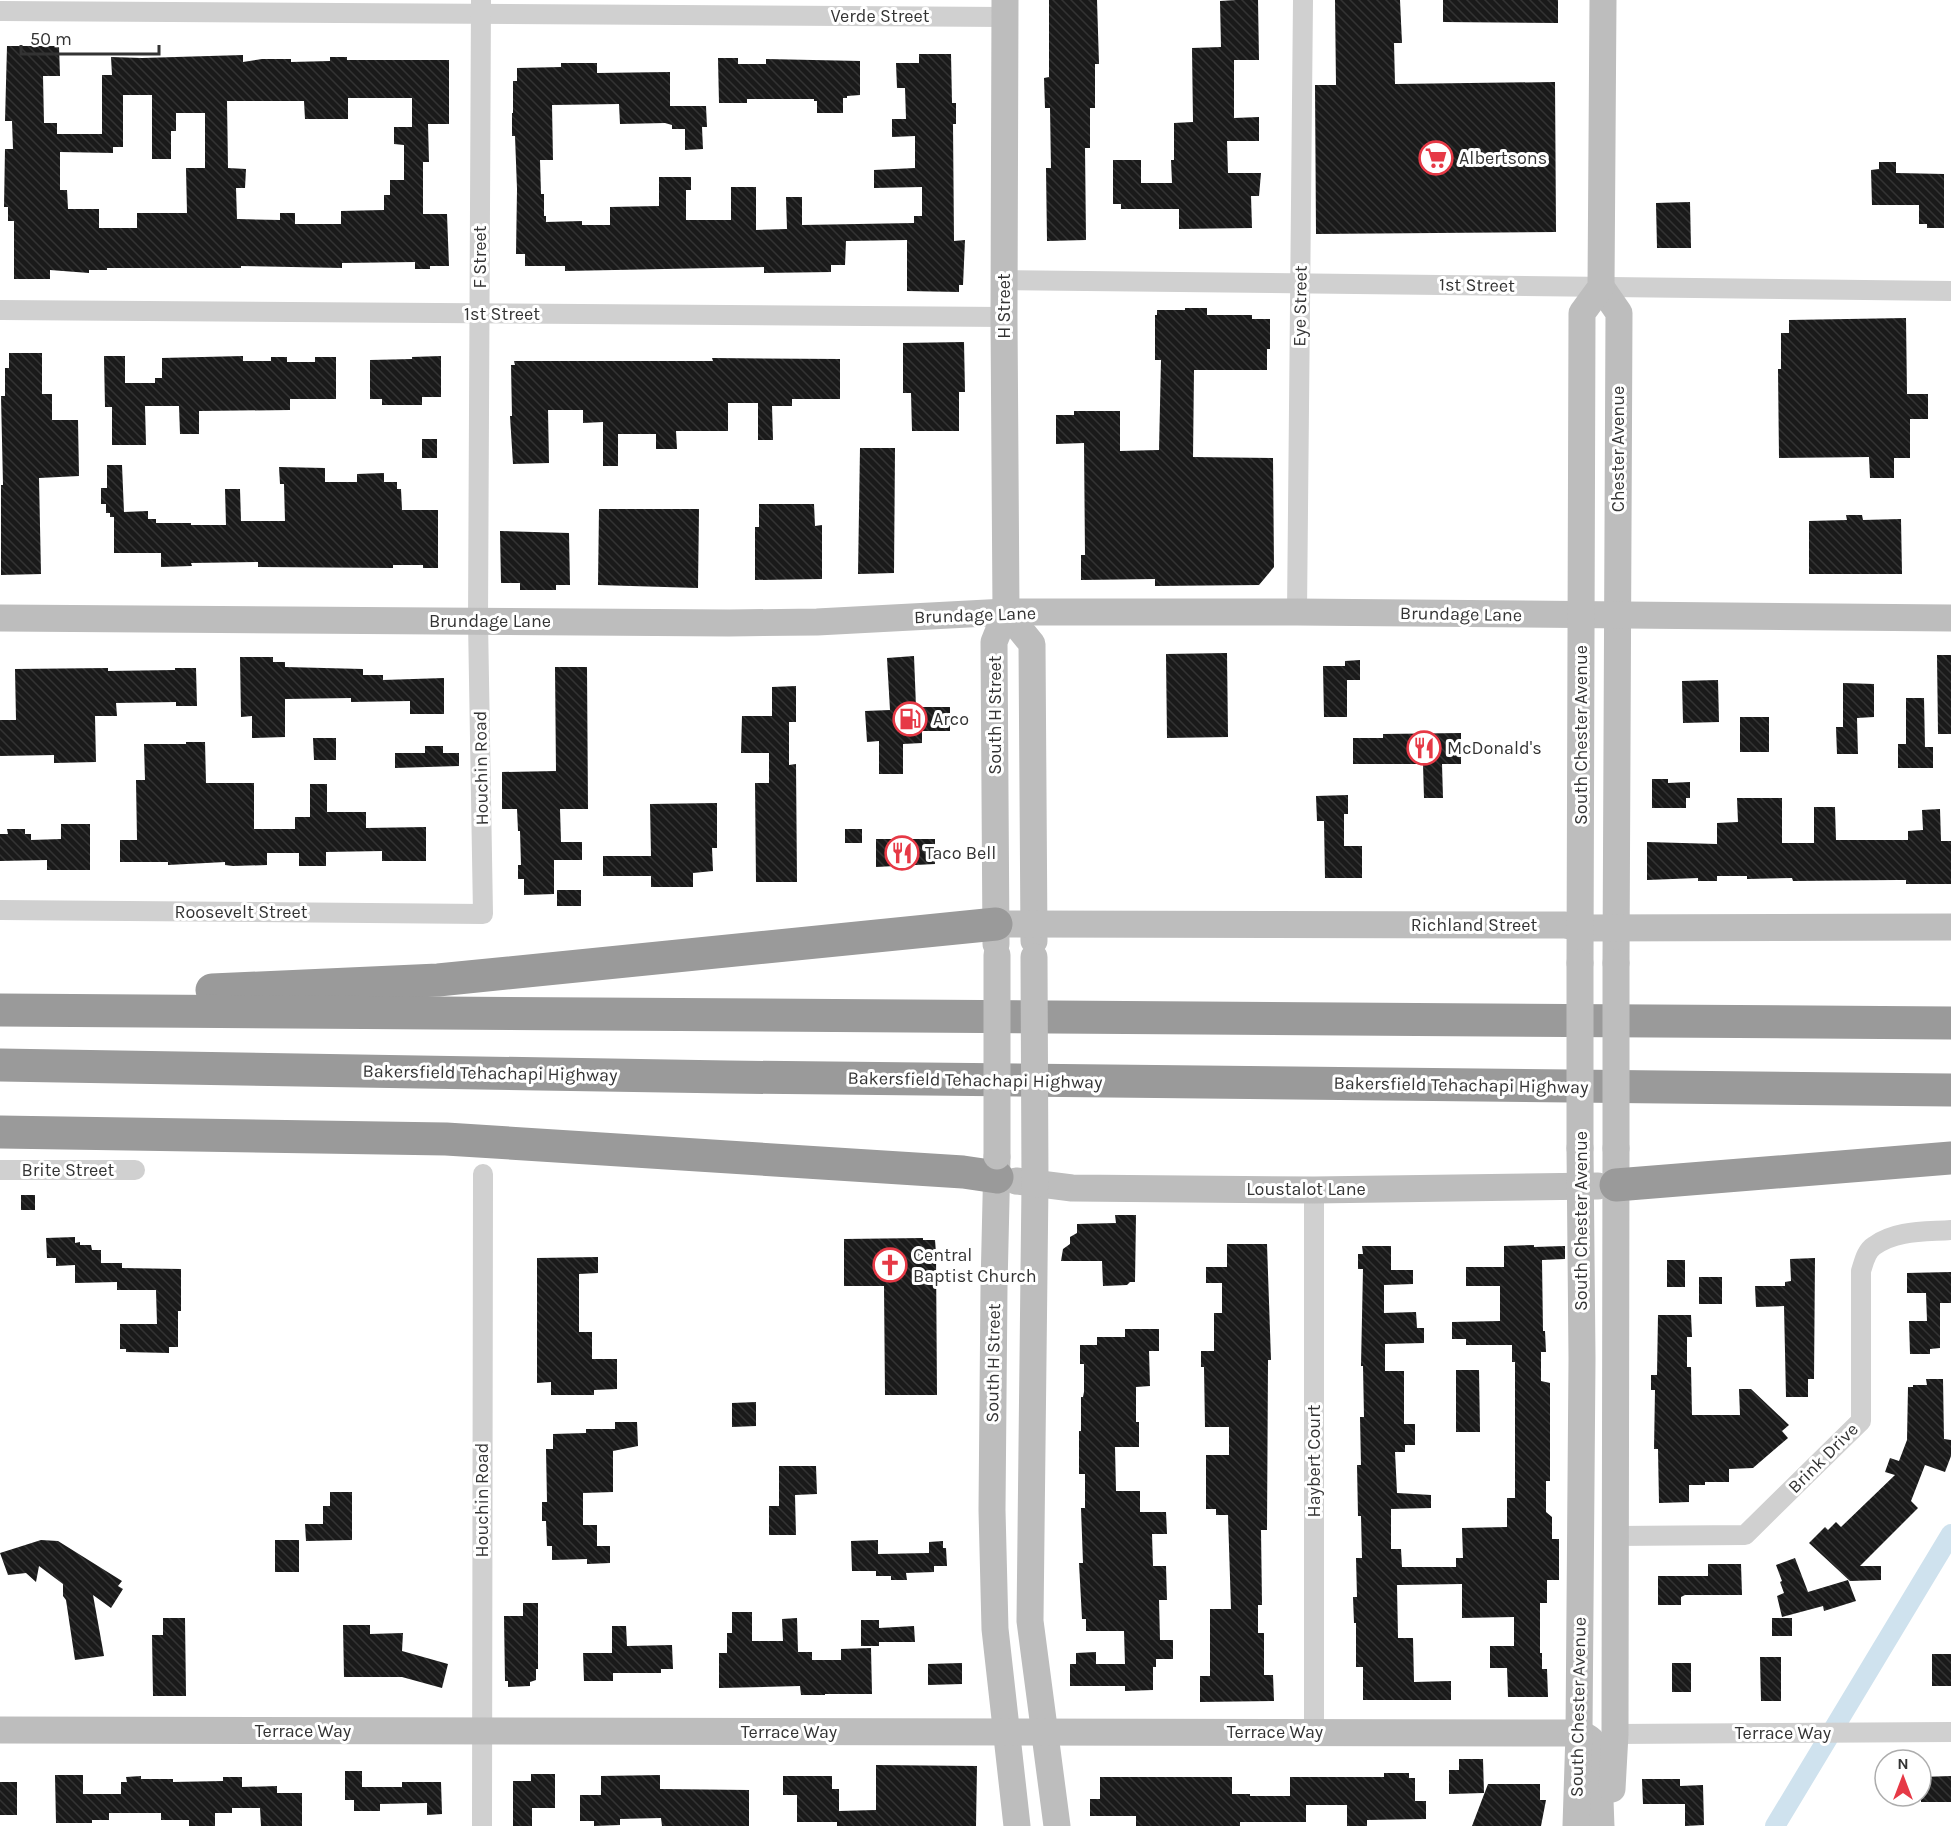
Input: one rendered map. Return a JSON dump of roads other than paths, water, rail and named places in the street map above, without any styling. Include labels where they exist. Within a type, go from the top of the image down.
[{"type":"highway","points":[[0,1000],[438,980],[996,940]]},
{"type":"highway","points":[[0,1010],[1951,1023]]},
{"type":"highway","name":"Bakersfield Tehachapi Highway","points":[[0,1065],[716,1077],[1951,1090]]},
{"type":"highway","points":[[0,1132],[466,1139],[963,1172],[997,1167]]},
{"type":"highway","points":[[1616,1185],[1951,1158]]},
{"type":"main road","points":[[1601,288],[1603,0]]},
{"type":"main road","name":"H Street","points":[[1005,8],[1006,612]]},
{"type":"main road","name":"Chester Avenue","points":[[1581,616],[1582,313],[1601,288],[1619,313],[1617,616]]},
{"type":"main road","name":"Brundage Lane","points":[[0,618],[817,622],[1006,612],[1297,612],[1951,618]]},
{"type":"main road","name":"South H Street","points":[[1017,1826],[995,1629],[992,1522],[997,1167],[994,642],[1006,612],[1032,644],[1035,1184],[1030,1621],[1057,1826]]},
{"type":"main road","name":"South Chester Avenue","points":[[1572,1820],[1579,1733],[1582,1358],[1581,616]]},
{"type":"main road","name":"South Chester Avenue","points":[[1611,1826],[1615,1734],[1617,616]]},
{"type":"main road","name":"Richland Street","points":[[996,940],[1034,924],[1565,925],[1581,928],[1951,927]]},
{"type":"main road","name":"Loustalot Lane","points":[[997,1167],[1035,1184],[1071,1188],[1314,1190],[1581,1188],[1616,1185]]},
{"type":"main road","points":[[1582,1358],[1591,1389],[1594,1485],[1600,1512],[1615,1536]]},
{"type":"main road","points":[[1580,1541],[1593,1563],[1596,1601],[1597,1696],[1605,1725],[1615,1734]]},
{"type":"main road","name":"Terrace Way","points":[[0,1730],[1579,1733]]},
{"type":"main road","points":[[1579,1733],[1590,1739],[1593,1744],[1598,1770],[1601,1826]]},
{"type":"street","name":"Eye Street","points":[[1297,612],[1303,0]]},
{"type":"street","name":"Verde Street","points":[[0,11],[481,7],[1005,8]]},
{"type":"street","name":"F Street","points":[[478,621],[481,7]]},
{"type":"street","name":"1st Street","points":[[1004,280],[1951,291]]},
{"type":"street","name":"1st Street","points":[[0,310],[1004,317]]},
{"type":"street","name":"Houchin Road","points":[[478,621],[483,914]]},
{"type":"street","name":"Roosevelt Street","points":[[0,910],[483,914]]},
{"type":"street","name":"Brite Street","points":[[0,1170],[135,1170]]},
{"type":"street","name":"Houchin Road","points":[[482,1826],[483,1174]]},
{"type":"street","name":"Haybert Court","points":[[1314,1190],[1314,1732]]},
{"type":"street","name":"Brink Drive","points":[[1615,1536],[1745,1535],[1861,1421],[1861,1271],[1872,1247],[1900,1234],[1951,1230]]},
{"type":"street","name":"Terrace Way","points":[[1615,1734],[1951,1732]]},
{"type":"waterway","points":[[1775,1826],[1951,1534]]},
{"type":"place","name":"Albertsons","points":[[1436,158]]},
{"type":"place","name":"Arco","points":[[910,719]]},
{"type":"place","name":"McDonald's","points":[[1424,748]]},
{"type":"place","name":"Taco Bell","points":[[902,853]]},
{"type":"place","name":"Central Baptist Church","points":[[890,1265]]}]
